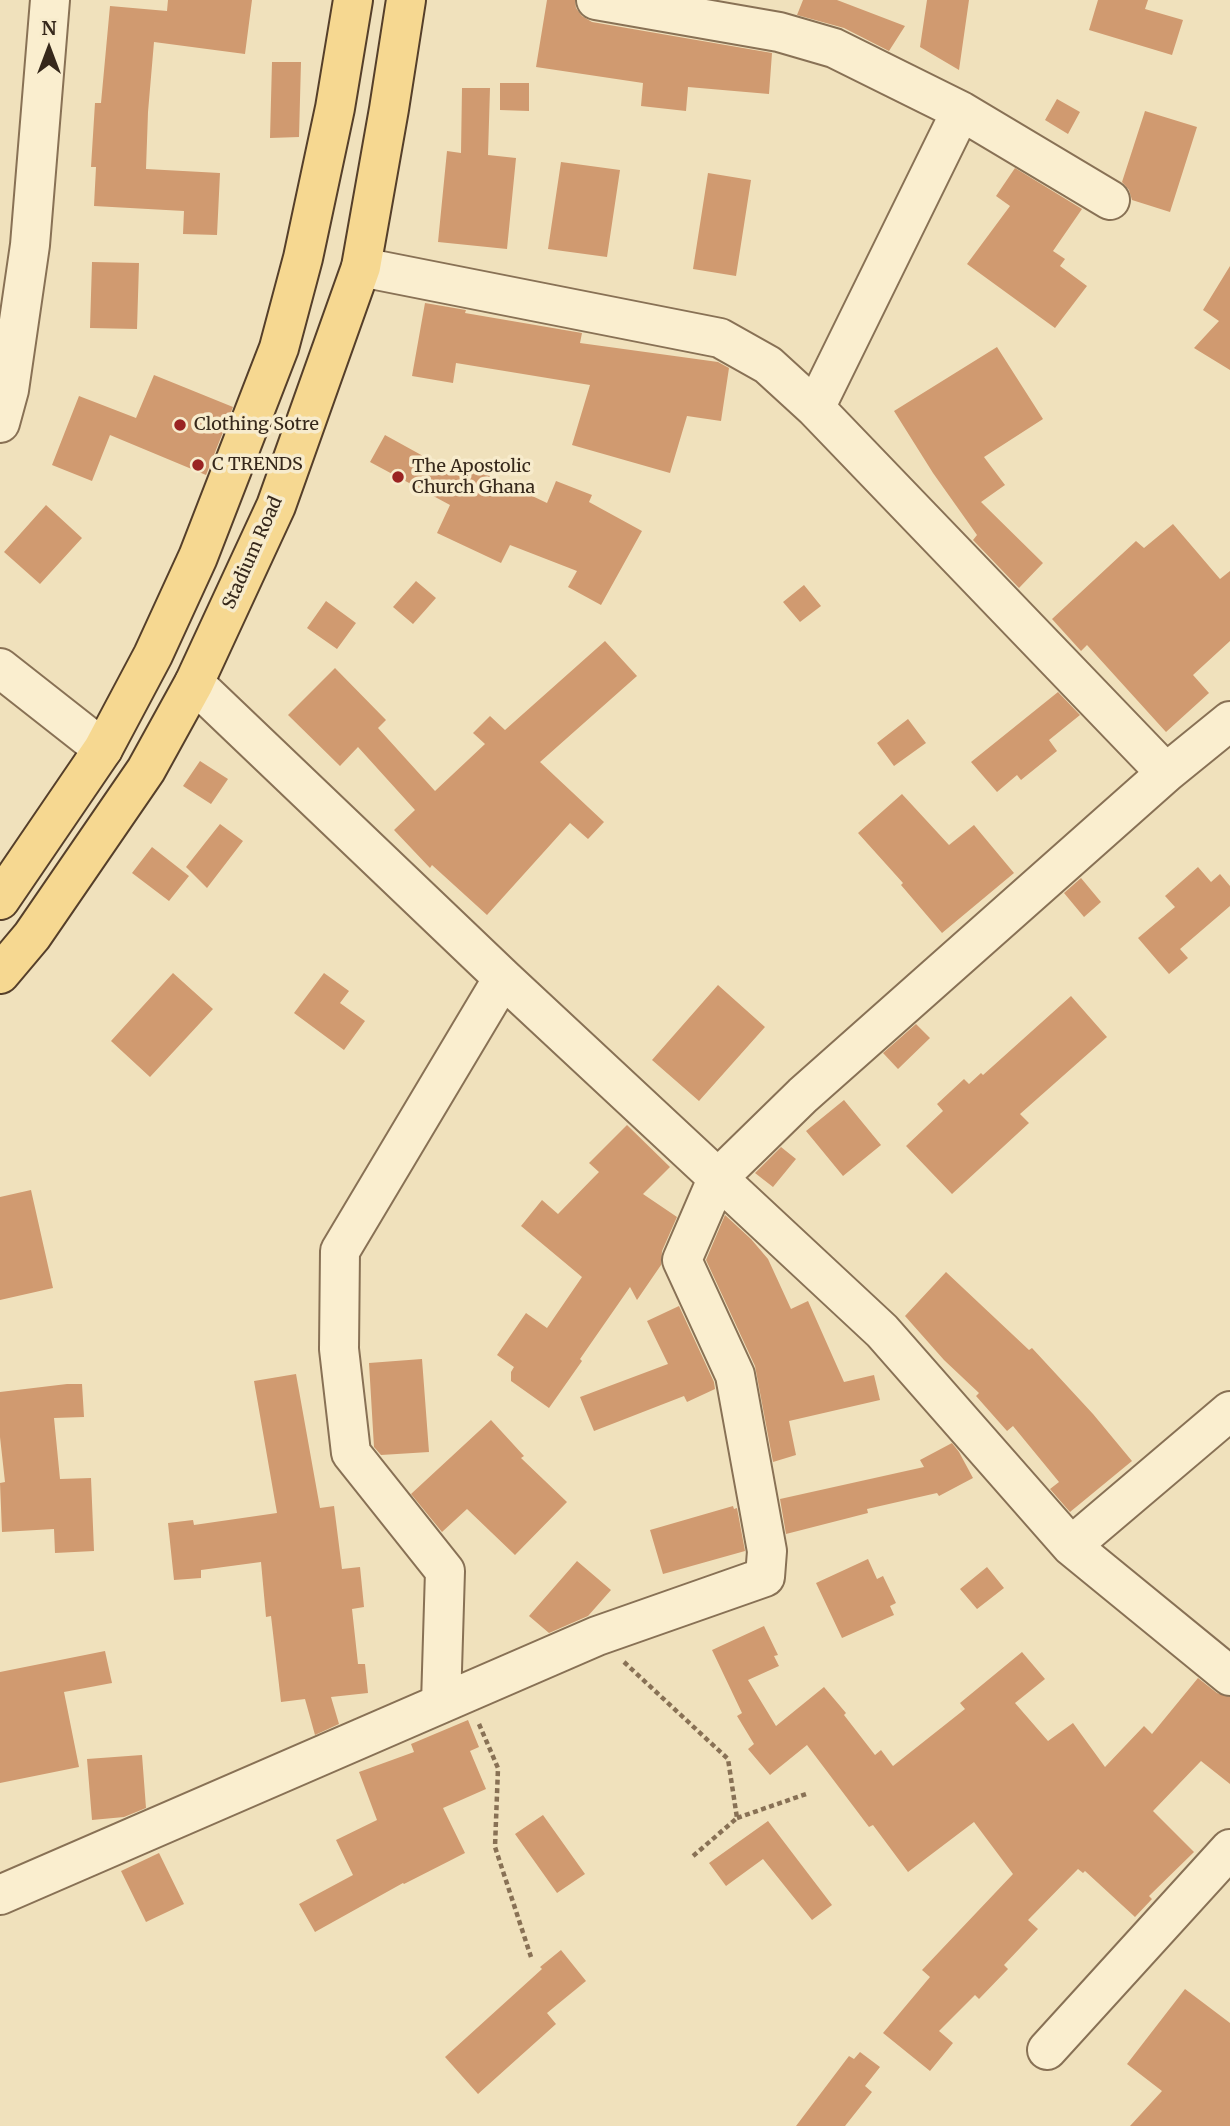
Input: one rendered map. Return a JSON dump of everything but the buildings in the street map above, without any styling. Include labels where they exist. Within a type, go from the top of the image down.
[{"type":"main road","points":[[0,900],[103,749],[153,655],[198,557],[279,348],[303,258],[335,108],[353,0]]},
{"type":"main road","name":"Stadium Road","points":[[0,974],[32,936],[146,770],[194,683],[276,506],[361,267],[390,109],[406,0]]},
{"type":"street","points":[[0,423],[9,390],[30,245],[50,0]]},
{"type":"street","points":[[596,0],[779,32],[834,47],[961,111],[1110,200]]},
{"type":"street","points":[[815,408],[961,111]]},
{"type":"street","points":[[361,267],[720,338],[768,365],[815,408],[1166,773]]},
{"type":"street","points":[[0,668],[103,749]]},
{"type":"street","points":[[194,683],[503,978],[882,1331],[1071,1546],[1230,1676]]},
{"type":"street","points":[[0,1895],[597,1636],[765,1577],[767,1551],[735,1375],[682,1260],[717,1179],[803,1095],[1166,773],[1230,721]]},
{"type":"street","points":[[441,1703],[445,1571],[351,1453],[339,1349],[340,1251],[503,978]]},
{"type":"street","points":[[1071,1546],[1230,1412]]},
{"type":"street","points":[[1047,2050],[1230,1849]]},
{"type":"path","points":[[597,1636],[728,1759],[737,1818]]},
{"type":"path","points":[[441,1703],[475,1715],[498,1768],[495,1847],[531,1957]]},
{"type":"path","points":[[692,1857],[737,1818],[809,1793]]},
{"type":"place","name":"Clothing Sotre","points":[[180,425]]},
{"type":"place","name":"C TRENDS","points":[[198,465]]},
{"type":"place","name":"The Apostolic Church Ghana","points":[[398,477]]}]
